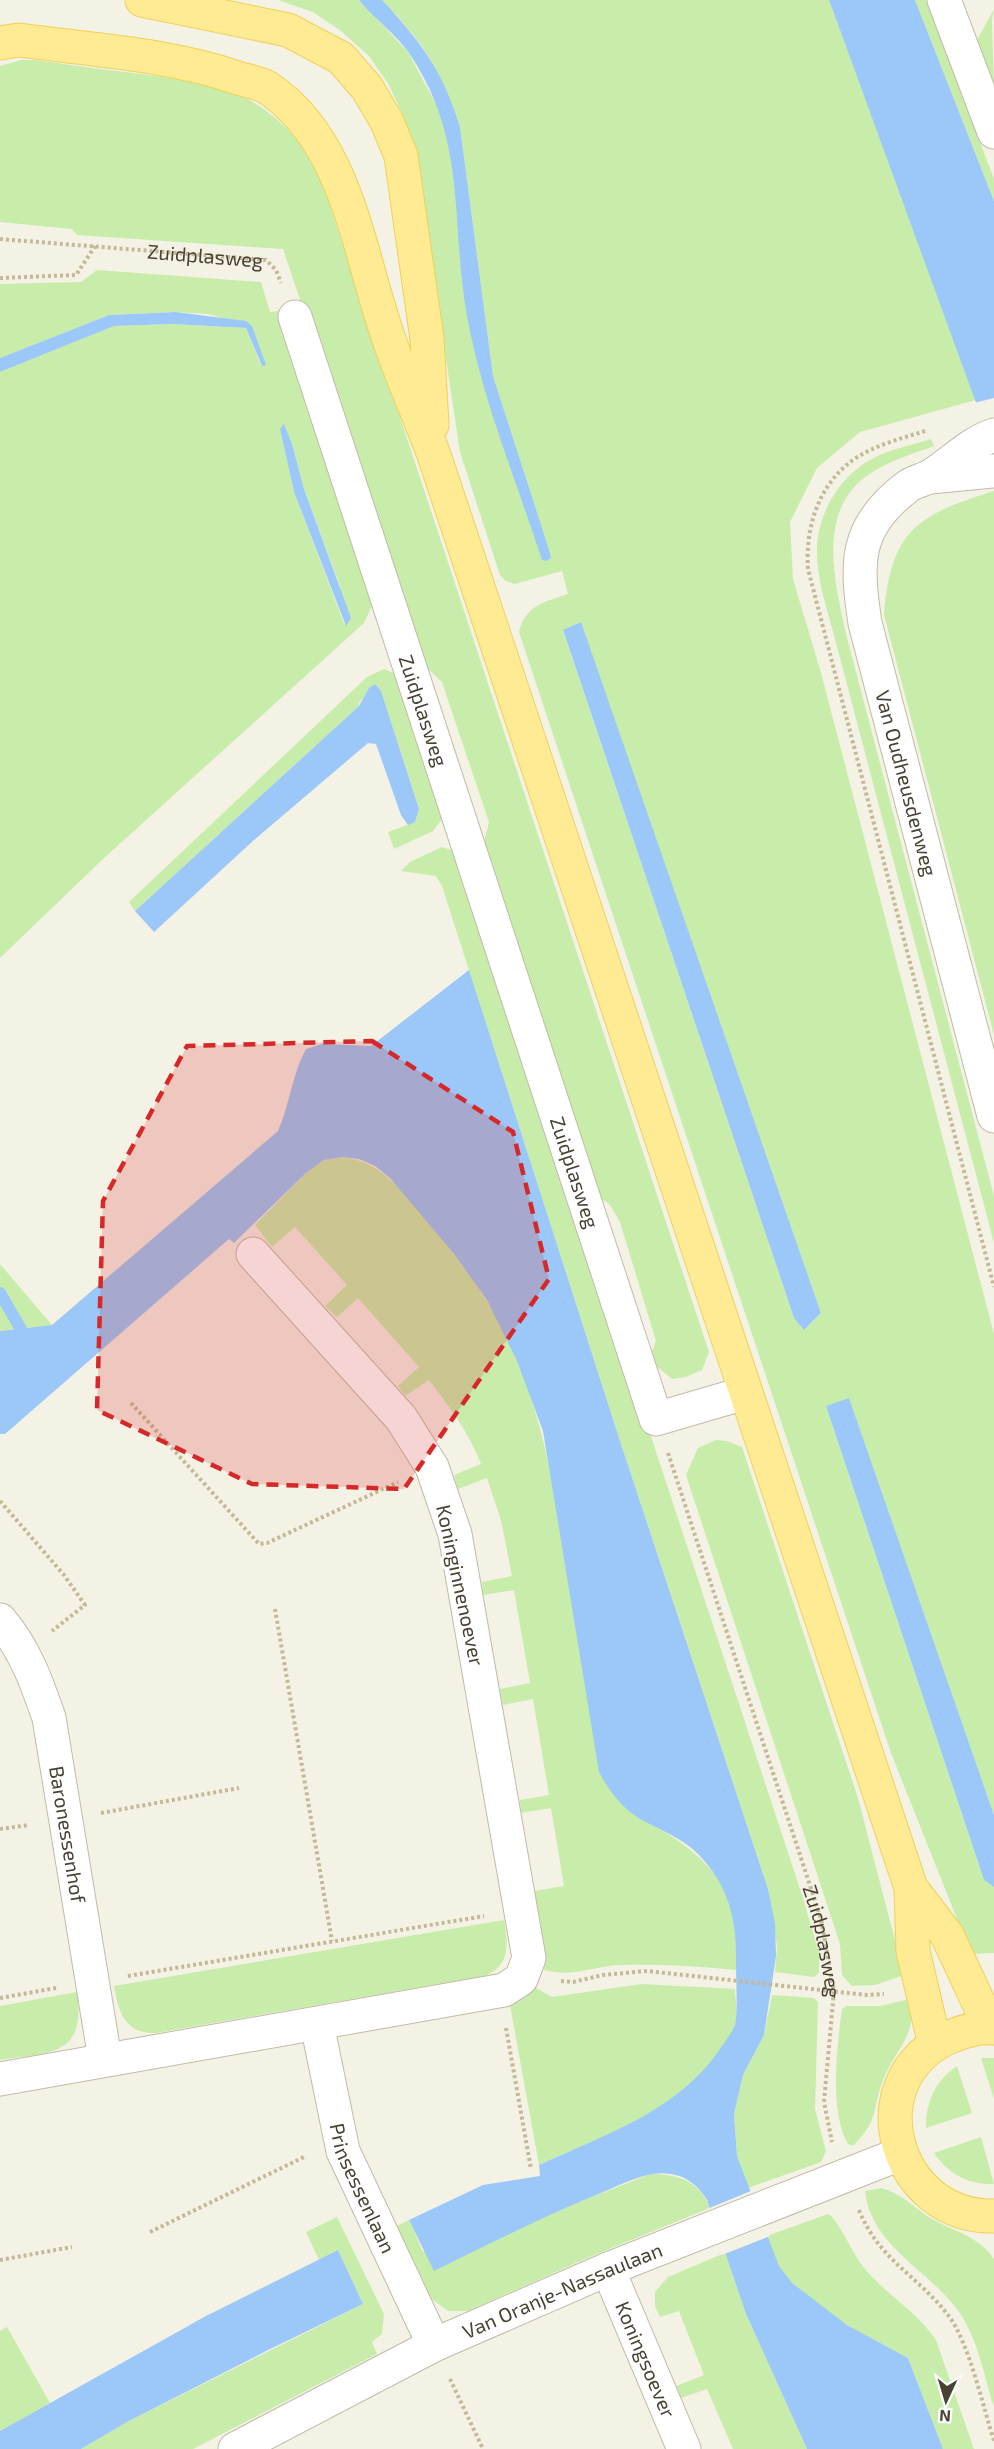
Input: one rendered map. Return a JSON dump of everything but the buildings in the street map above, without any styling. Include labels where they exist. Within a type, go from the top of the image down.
[{"type":"main road","points":[[142,0],[288,30],[341,58],[367,88],[387,122],[400,156],[427,339],[434,455]]},
{"type":"main road","points":[[0,43],[19,40],[164,59],[220,72],[266,87],[298,113],[322,145],[345,200],[390,344],[434,455],[911,1888],[913,1951],[935,2044]]},
{"type":"main road","points":[[911,1888],[947,1935],[992,2027],[961,2031],[935,2044],[913,2066],[899,2094],[894,2124],[900,2154],[914,2180],[936,2200],[963,2212],[993,2218]]},
{"type":"street","points":[[944,0],[994,132]]},
{"type":"street","name":"Zuidplasweg","points":[[295,317],[656,1419]]},
{"type":"street","name":"Van Oudheusdenweg","points":[[988,437],[930,477],[909,485],[887,504],[874,521],[862,544],[858,574],[865,623],[994,1116]]},
{"type":"street","name":"Van Oudheusdenweg","points":[[930,477],[993,471]]},
{"type":"street","name":"Koninginnenoever","points":[[253,1254],[401,1418],[432,1467],[455,1534],[529,1958],[510,1985]]},
{"type":"street","points":[[656,1419],[745,1392]]},
{"type":"street","name":"Baronessenhof","points":[[0,1620],[34,1674],[49,1718],[105,2059]]},
{"type":"street","points":[[0,2079],[317,2024],[510,1985]]},
{"type":"street","name":"Prinsessenlaan","points":[[317,2024],[340,2139],[350,2170],[434,2345]]},
{"type":"street","name":"Van Oranje-Nassaulaan","points":[[236,2449],[434,2345],[608,2269],[900,2154]]},
{"type":"street","name":"Koningsoever","points":[[608,2269],[684,2449]]},
{"type":"path","name":"Zuidplasweg","points":[[0,240],[266,260],[276,270],[295,317]]},
{"type":"path","points":[[0,278],[76,275],[96,246]]},
{"type":"path","points":[[131,1403],[259,1544],[267,1543],[432,1467]]},
{"type":"path","name":"Zuidplasweg","points":[[656,1419],[822,1919],[834,1991],[824,2102],[831,2141],[863,2222],[875,2243],[948,2314],[957,2330],[994,2441]]},
{"type":"path","points":[[0,1502],[64,1575],[85,1605],[22,1653]]},
{"type":"path","points":[[275,1609],[332,1941]]},
{"type":"path","points":[[0,1829],[239,1788]]},
{"type":"path","points":[[0,1998],[521,1910]]},
{"type":"path","points":[[531,2169],[510,1985],[573,1982],[603,1975],[647,1971],[834,1991]]},
{"type":"path","points":[[150,2232],[340,2139]]},
{"type":"path","points":[[0,2260],[72,2247]]},
{"type":"path","points":[[434,2345],[483,2449]]},
{"type":"highlighted area","points":[[372,1041],[513,1132],[549,1279],[404,1489],[252,1484],[97,1410],[103,1201],[187,1046]]},
{"type":"green space","points":[[278,0],[359,0],[408,52],[438,108],[448,138],[456,183],[467,315],[551,558],[493,376],[460,127],[446,90],[430,58],[409,29],[382,0],[829,0],[976,400],[860,432],[817,468],[790,522],[793,579],[821,673],[994,1334],[994,1815],[849,1399],[826,1406],[984,1880],[994,1887],[994,1953],[971,1954],[891,1753],[519,632],[526,616],[537,606],[568,594],[562,571],[515,584],[506,581],[500,575],[460,452],[419,180],[405,120],[389,85],[369,56],[341,31],[313,12]],"holes":[[[580,622],[821,1313],[809,1326],[794,1318],[563,631]]]},
{"type":"green space","points":[[915,0],[926,0],[994,179],[994,201]]},
{"type":"green space","points":[[994,9],[992,20],[994,89],[976,42]]},
{"type":"green space","points":[[21,60],[186,80],[229,91],[256,104],[274,117],[297,140],[317,166],[709,1352],[702,1370],[686,1377],[672,1379],[649,1360],[656,1341],[620,1222],[610,1205],[597,1195],[483,846],[489,822],[442,682],[421,662],[283,249],[77,235],[72,229],[0,222],[0,66]]},
{"type":"green space","points":[[97,270],[261,282],[270,312],[279,311],[375,599],[364,623],[103,859],[0,958],[0,372],[114,326],[173,324],[246,328],[261,366],[252,326],[208,314],[176,312],[109,315],[0,358],[0,284],[81,282]],"holes":[[[284,425],[292,444],[304,489],[340,586],[345,626],[294,492],[280,429]]]},
{"type":"green space","points":[[931,439],[934,446],[881,467],[855,486],[843,504],[836,523],[833,545],[834,567],[846,634],[994,1196],[994,1243],[823,596],[817,564],[818,539],[825,511],[840,486],[850,475],[861,465],[881,455]]},
{"type":"green space","points":[[994,491],[994,1035],[884,615],[893,563],[913,530],[927,518],[945,509]]},
{"type":"green space","points":[[384,669],[401,676],[443,818],[433,831],[394,849],[388,832],[415,822],[419,809],[381,691],[375,684],[359,706],[135,911],[129,902],[367,677]]},
{"type":"green space","points":[[442,847],[454,851],[470,887],[802,1895],[819,1953],[819,1973],[814,1977],[775,1972],[777,1946],[768,1889],[619,1438],[442,886],[436,876],[401,871],[410,862]]},
{"type":"green space","points":[[342,1157],[355,1159],[378,1170],[404,1194],[470,1276],[497,1317],[526,1384],[541,1432],[639,1818],[684,1845],[709,1868],[719,1881],[728,1897],[736,1921],[736,1970],[635,1965],[563,1973],[544,1970],[545,1956],[534,1891],[564,1886],[551,1808],[521,1813],[520,1800],[549,1795],[533,1699],[503,1705],[500,1689],[530,1683],[514,1590],[483,1595],[482,1582],[512,1576],[501,1520],[487,1478],[458,1489],[454,1475],[481,1464],[465,1431],[437,1390],[429,1380],[405,1396],[398,1386],[419,1367],[358,1298],[337,1317],[325,1306],[347,1285],[295,1227],[272,1247],[255,1225],[307,1172],[324,1160]]},
{"type":"green space","points":[[0,1264],[52,1325],[0,1331]]},
{"type":"green space","points":[[716,1440],[727,1441],[742,1447],[858,1798],[904,1975],[875,1985],[852,1986],[842,1975],[840,1944],[686,1475],[698,1448]]},
{"type":"green space","points":[[504,1920],[506,1953],[499,1966],[484,1976],[156,2033],[137,2030],[125,2020],[114,1986]]},
{"type":"green space","points":[[642,1984],[735,1989],[737,2013],[735,2026],[720,2053],[700,2076],[677,2096],[623,2127],[539,2165],[510,2005],[520,2001],[536,1988],[552,1997]]},
{"type":"green space","points":[[77,1992],[76,2029],[70,2040],[49,2052],[0,2060],[0,2006]]},
{"type":"green space","points":[[772,1995],[814,1998],[818,2002],[815,2109],[826,2151],[821,2162],[748,2188],[737,2156],[734,2114],[743,2075],[764,2035]]},
{"type":"green space","points":[[910,1999],[912,2012],[908,2033],[883,2080],[874,2115],[862,2136],[853,2146],[848,2144],[842,2130],[836,2097],[838,2041],[842,2009],[846,2006],[880,2006]]},
{"type":"green space","points":[[981,2058],[994,2058],[994,2099]]},
{"type":"green space","points":[[957,2066],[972,2113],[926,2128],[926,2118],[933,2093],[943,2078]]},
{"type":"green space","points":[[981,2137],[994,2184],[976,2183],[960,2177],[946,2167],[934,2153]]},
{"type":"green space","points":[[650,2174],[669,2175],[686,2180],[700,2191],[710,2208],[594,2255],[468,2311],[448,2311],[430,2298],[395,2227],[409,2220],[423,2252],[554,2212]]},
{"type":"green space","points":[[881,2188],[902,2198],[932,2219],[974,2240],[994,2259],[994,2407],[976,2346],[959,2312],[933,2283],[903,2257],[878,2228],[870,2211],[865,2191]]},
{"type":"green space","points":[[828,2214],[836,2222],[857,2259],[869,2274],[919,2319],[936,2340],[974,2449],[943,2449],[908,2358],[820,2308],[790,2282],[779,2267],[767,2236]]},
{"type":"green space","points":[[337,2217],[384,2314],[382,2334],[372,2342],[377,2354],[193,2449],[81,2449],[127,2422],[363,2304],[338,2250],[319,2260],[306,2232]]},
{"type":"green space","points":[[725,2253],[746,2314],[807,2449],[733,2449],[707,2389],[681,2398],[676,2386],[704,2375],[679,2311],[660,2317],[655,2306],[655,2292],[668,2277]]},
{"type":"green space","points":[[7,2327],[50,2403],[0,2431],[0,2331]]},
{"type":"water","points":[[359,0],[382,0],[388,6],[423,48],[440,76],[454,108],[460,127],[493,376],[550,553],[551,558],[546,561],[542,560],[500,439],[473,347],[462,281],[454,181],[441,117],[428,85],[409,53]]},
{"type":"water","points":[[829,0],[915,0],[994,201],[994,452]]},
{"type":"water","points":[[176,312],[246,321],[252,326],[266,365],[262,366],[246,328],[173,324],[114,326],[0,372],[0,358],[109,315]]},
{"type":"water","points":[[284,424],[304,489],[351,618],[346,626],[294,492],[280,429]]},
{"type":"water","points":[[581,622],[821,1313],[804,1330],[794,1318],[563,630]]},
{"type":"water","points":[[375,684],[381,691],[419,809],[415,822],[408,825],[401,815],[376,744],[368,743],[254,840],[154,932],[135,911],[359,706],[369,688]]},
{"type":"water","points":[[469,970],[619,1438],[768,1889],[775,1923],[776,1956],[764,2035],[743,2075],[734,2114],[737,2156],[779,2266],[792,2283],[847,2325],[908,2358],[943,2449],[807,2449],[746,2314],[707,2200],[696,2187],[682,2177],[662,2173],[635,2179],[538,2221],[434,2271],[409,2220],[483,2185],[540,2176],[539,2165],[639,2119],[683,2089],[703,2071],[735,2025],[736,1947],[729,1904],[709,1866],[685,1843],[640,1819],[621,1804],[599,1772],[543,1431],[517,1361],[487,1300],[454,1254],[390,1178],[375,1166],[359,1159],[342,1157],[324,1160],[307,1172],[234,1243],[229,1239],[5,1434],[0,1434],[0,1331],[52,1325],[278,1131],[297,1069],[306,1049],[322,1044],[371,1046]]},
{"type":"water","points":[[849,1398],[994,1815],[994,1887],[984,1880],[826,1406]]},
{"type":"water","points":[[338,2250],[363,2304],[127,2422],[81,2449],[0,2449],[0,2431],[206,2316]]},
{"type":"pier","points":[[994,398],[994,455],[974,403]]},
{"type":"pier","points":[[753,2190],[770,2236],[722,2255],[707,2209]]},
{"type":"waterway","points":[[0,1293],[25,1336],[23,1342]]}]
